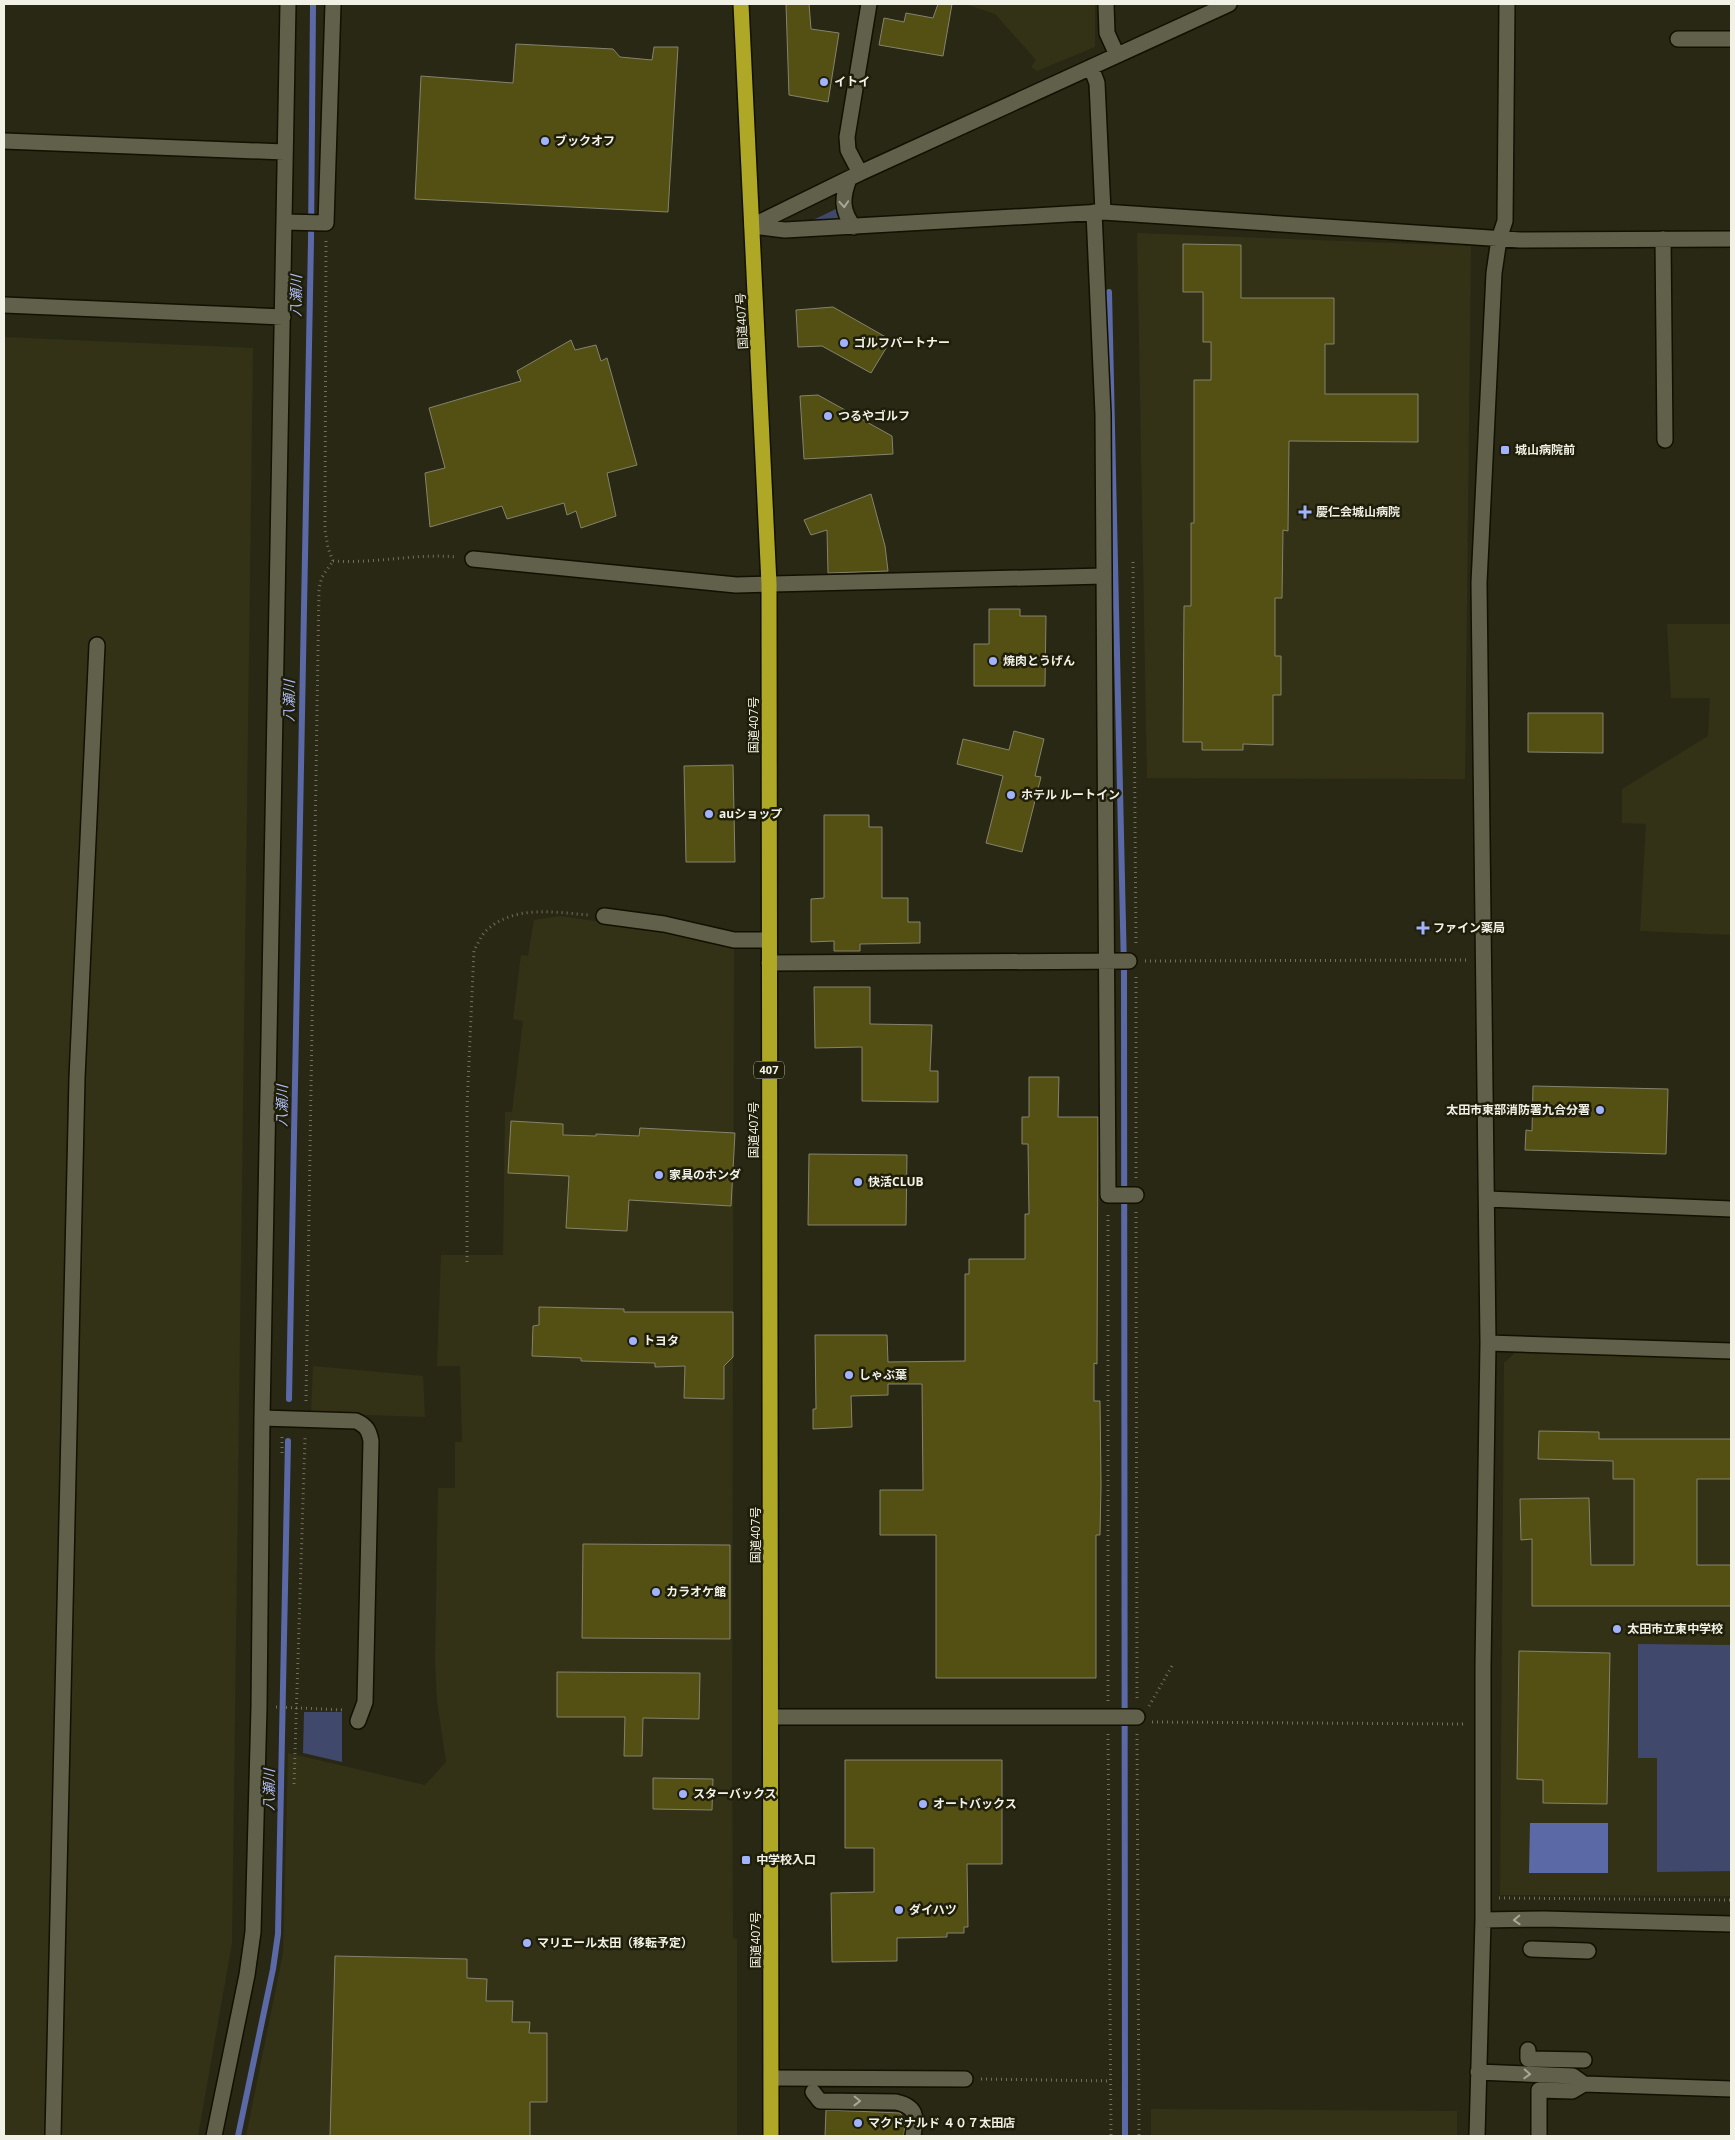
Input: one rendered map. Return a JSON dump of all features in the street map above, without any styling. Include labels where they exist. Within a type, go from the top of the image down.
[{"type":"highway","name":"国道407号","points":[[741,4],[769,584],[771,2136]]},
{"type":"street","points":[[214,2136],[247,1975],[253,1932],[259,1707],[262,1418],[283,317],[291,222],[284,152],[288,4]]},
{"type":"street","points":[[291,222],[324,223],[333,4]]},
{"type":"street","points":[[854,227],[845,212],[844,204],[844,193],[855,176],[848,150],[847,137],[869,4]]},
{"type":"street","points":[[1106,4],[1108,33],[1117,55]]},
{"type":"street","points":[[752,226],[855,176],[1229,4]]},
{"type":"street","points":[[1477,2136],[1483,1920],[1483,1666],[1488,1343],[1479,583],[1494,273],[1499,239],[1505,221],[1507,4]]},
{"type":"street","points":[[1678,39],[1731,39]]},
{"type":"street","points":[[1091,67],[1097,83],[1103,414],[1110,960],[1110,1195],[1133,1195]]},
{"type":"street","points":[[4,141],[284,152]]},
{"type":"street","points":[[752,226],[785,230],[1099,212],[1499,239],[1731,239]]},
{"type":"street","points":[[1663,239],[1666,440]]},
{"type":"street","points":[[4,305],[283,317]]},
{"type":"street","points":[[473,559],[736,585],[1104,576]]},
{"type":"street","points":[[53,2136],[77,1078],[97,645]]},
{"type":"street","points":[[604,916],[664,924],[734,940],[769,940]]},
{"type":"street","points":[[768,963],[1133,961]]},
{"type":"street","points":[[1487,1199],[1731,1209]]},
{"type":"street","points":[[1488,1343],[1731,1351]]},
{"type":"street","points":[[262,1418],[356,1421],[365,1425],[371,1441],[365,1702],[358,1721]]},
{"type":"street","points":[[771,1717],[1134,1717]]},
{"type":"street","points":[[1483,1920],[1731,1924]]},
{"type":"street","points":[[1531,1949],[1588,1951]]},
{"type":"street","points":[[1528,2050],[1528,2059],[1584,2060]]},
{"type":"street","points":[[1478,2072],[1573,2076],[1584,2084]]},
{"type":"street","points":[[772,2078],[965,2079]]},
{"type":"street","points":[[1539,2136],[1539,2090],[1572,2091],[1584,2084],[1731,2089]]},
{"type":"street","points":[[813,2092],[820,2101],[896,2102],[906,2104],[913,2110],[915,2118],[913,2136]]},
{"type":"path","points":[[324,223],[325,530],[328,548],[334,561]]},
{"type":"path","points":[[334,561],[384,561],[433,555],[473,559]]},
{"type":"path","points":[[294,1784],[306,1419],[319,588],[322,577],[334,561]]},
{"type":"path","points":[[1133,562],[1134,1717],[1139,2136]]},
{"type":"path","points":[[467,1262],[467,1106],[474,950],[485,931],[501,920],[515,914],[561,912],[604,916]]},
{"type":"path","points":[[1133,961],[1482,960]]},
{"type":"path","points":[[1110,1195],[1111,2136]]},
{"type":"path","points":[[1134,1717],[1145,1713],[1172,1666]]},
{"type":"path","points":[[276,1707],[344,1710]]},
{"type":"path","points":[[1134,1717],[1143,1721],[1173,1722],[1462,1724],[1468,1721]]},
{"type":"path","points":[[1496,1898],[1731,1900]]},
{"type":"path","points":[[965,2079],[1111,2081]]},
{"type":"shaded area","points":[[965,4],[1095,4],[1095,47],[1037,71],[1031,67],[1036,60],[995,14]]},
{"type":"shaded area","points":[[840,207],[845,221],[809,222]]},
{"type":"shaded area","name":"慶仁会城山病院","points":[[1137,233],[1471,246],[1465,779],[1147,778]]},
{"type":"shaded area","points":[[4,337],[253,348],[232,1943],[198,2136],[4,2136]]},
{"type":"shaded area","points":[[1667,624],[1731,624],[1731,935],[1640,931],[1646,824],[1622,823],[1622,789],[1708,736],[1710,698],[1671,698]]},
{"type":"shaded area","points":[[560,916],[656,930],[734,946],[732,1758],[733,1938],[737,1939],[737,2136],[246,2136],[283,1953],[288,1753],[425,1785],[446,1762],[437,1701],[435,1662],[438,1488],[455,1488],[455,1442],[462,1442],[460,1366],[437,1366],[441,1255],[503,1255],[505,1112],[512,1112],[523,1021],[513,1019],[521,955],[528,956],[534,920]]},
{"type":"shaded area","name":"太田市立東中学校","points":[[1517,1351],[1731,1357],[1731,1896],[1500,1895],[1504,1363]]},
{"type":"shaded area","points":[[313,1366],[423,1376],[425,1417],[311,1413]]},
{"type":"shaded area","points":[[1638,1644],[1731,1645],[1731,1871],[1657,1872],[1657,1758],[1638,1758]]},
{"type":"shaded area","points":[[304,1712],[342,1712],[342,1762],[303,1753]]},
{"type":"shaded area","points":[[1530,1823],[1608,1823],[1608,1873],[1529,1873]]},
{"type":"shaded area","points":[[1151,2109],[1457,2111],[1457,2136],[1151,2136]]},
{"type":"building","name":"イトイ","points":[[786,4],[809,4],[811,29],[839,33],[828,102],[789,95]]},
{"type":"building","points":[[938,4],[952,4],[943,56],[879,45],[884,18],[904,22],[906,13],[933,18]]},
{"type":"building","name":"ブックオフ","points":[[516,44],[613,49],[620,57],[652,60],[654,47],[678,47],[668,212],[415,199],[421,76],[513,83]]},
{"type":"building","points":[[1183,244],[1241,245],[1241,298],[1334,298],[1334,344],[1325,344],[1325,394],[1418,394],[1418,442],[1289,441],[1288,531],[1283,530],[1282,598],[1275,598],[1275,656],[1281,656],[1281,695],[1273,695],[1273,745],[1243,744],[1243,750],[1202,750],[1202,742],[1183,742],[1184,606],[1191,606],[1191,523],[1194,523],[1194,380],[1211,380],[1211,342],[1203,342],[1203,292],[1183,292]]},
{"type":"building","name":"ゴルフパートナー","points":[[833,307],[891,340],[871,373],[822,346],[798,347],[796,310]]},
{"type":"building","points":[[571,340],[575,350],[596,345],[601,361],[607,358],[637,465],[607,473],[616,516],[581,528],[576,511],[567,515],[564,503],[507,519],[502,506],[430,527],[425,473],[445,468],[429,408],[521,381],[517,371]]},
{"type":"building","name":"つるやゴルフ","points":[[818,395],[892,436],[893,454],[804,459],[800,396]]},
{"type":"building","points":[[871,494],[885,546],[888,571],[828,573],[827,530],[811,535],[804,520]]},
{"type":"building","points":[[989,609],[1020,609],[1020,616],[1046,616],[1045,686],[974,686],[974,644],[989,644]]},
{"type":"building","points":[[1528,713],[1603,713],[1603,753],[1528,752]]},
{"type":"building","points":[[1014,731],[1044,739],[1035,776],[1041,777],[1022,852],[986,843],[1003,776],[957,764],[963,739],[1009,750]]},
{"type":"building","name":"auショップ","points":[[733,765],[735,862],[686,862],[684,766]]},
{"type":"building","points":[[824,815],[869,815],[869,827],[882,827],[882,898],[908,898],[908,922],[920,922],[920,943],[860,944],[860,951],[834,951],[834,941],[811,942],[811,899],[824,898]]},
{"type":"building","points":[[814,987],[870,987],[870,1024],[932,1025],[930,1071],[938,1071],[938,1102],[862,1101],[862,1047],[815,1048]]},
{"type":"building","points":[[1029,1077],[1059,1077],[1058,1117],[1098,1117],[1097,1364],[1094,1363],[1094,1401],[1100,1401],[1101,1486],[1100,1535],[1096,1535],[1096,1678],[936,1678],[936,1535],[880,1535],[880,1490],[923,1490],[922,1384],[888,1384],[888,1395],[851,1396],[852,1427],[813,1429],[813,1409],[816,1409],[815,1335],[887,1335],[888,1362],[965,1361],[965,1274],[969,1274],[969,1259],[1025,1259],[1025,1214],[1029,1214],[1028,1144],[1022,1144],[1022,1117],[1029,1117]]},
{"type":"building","name":"太田市東部消防署九合分署","points":[[1533,1086],[1668,1089],[1666,1154],[1525,1150],[1526,1130],[1532,1131]]},
{"type":"building","points":[[511,1121],[563,1124],[563,1135],[639,1136],[640,1128],[735,1133],[731,1206],[629,1200],[627,1231],[566,1228],[569,1176],[508,1173]]},
{"type":"building","name":"快活CLUB","points":[[809,1154],[907,1155],[906,1225],[808,1225]]},
{"type":"building","name":"トヨタ","points":[[539,1307],[624,1309],[624,1312],[733,1312],[733,1357],[724,1366],[724,1399],[684,1398],[685,1366],[655,1367],[655,1363],[581,1361],[581,1358],[532,1356],[533,1326],[539,1325]]},
{"type":"building","points":[[1539,1431],[1599,1432],[1599,1439],[1731,1439],[1731,1479],[1697,1479],[1697,1565],[1731,1565],[1731,1606],[1532,1606],[1532,1539],[1521,1540],[1520,1499],[1589,1498],[1591,1565],[1634,1565],[1634,1479],[1613,1479],[1613,1461],[1538,1459]]},
{"type":"building","name":"カラオケ館","points":[[583,1544],[730,1545],[730,1639],[582,1638]]},
{"type":"building","points":[[1519,1651],[1610,1653],[1607,1804],[1543,1803],[1543,1780],[1517,1779]]},
{"type":"building","points":[[557,1672],[700,1673],[699,1719],[643,1718],[642,1756],[624,1756],[625,1717],[557,1717]]},
{"type":"building","name":"オートバックス","points":[[845,1760],[1002,1760],[1002,1864],[967,1864],[968,1927],[964,1927],[964,1933],[947,1933],[947,1937],[897,1938],[897,1961],[832,1962],[831,1893],[874,1892],[874,1848],[845,1848]]},
{"type":"building","name":"スターバックス","points":[[653,1778],[713,1779],[712,1810],[653,1809]]},
{"type":"building","points":[[335,1956],[467,1959],[467,1978],[487,1979],[486,2001],[513,2001],[512,2022],[530,2022],[529,2033],[547,2033],[547,2102],[530,2102],[530,2136],[330,2136]]},
{"type":"building","points":[[826,2110],[900,2113],[905,2119],[904,2136],[825,2136]]},
{"type":"waterway","name":"八瀬川","points":[[289,1399],[311,240],[313,4]]},
{"type":"waterway","points":[[1109,292],[1124,970],[1125,2136]]},
{"type":"waterway","name":"八瀬川","points":[[238,2136],[273,1969],[278,1934],[288,1441]]},
{"type":"place","name":"イトイ","points":[[824,82]]},
{"type":"place","name":"ブックオフ","points":[[545,141]]},
{"type":"place","name":"ゴルフパートナー","points":[[844,343]]},
{"type":"place","name":"つるやゴルフ","points":[[828,416]]},
{"type":"place","name":"城山病院前","points":[[1505,450]]},
{"type":"place","name":"慶仁会城山病院","points":[[1305,512]]},
{"type":"place","name":"焼肉とうげん","points":[[993,661]]},
{"type":"place","name":"ホテル ルートイン","points":[[1011,795]]},
{"type":"place","name":"auショップ","points":[[709,814]]},
{"type":"place","name":"ファイン薬局","points":[[1423,928]]},
{"type":"place","name":"太田市東部消防署九合分署","points":[[1600,1110]]},
{"type":"place","name":"家具のホンダ","points":[[659,1175]]},
{"type":"place","name":"快活CLUB","points":[[858,1182]]},
{"type":"place","name":"トヨタ","points":[[633,1341]]},
{"type":"place","name":"しゃぶ葉","points":[[849,1375]]},
{"type":"place","name":"カラオケ館","points":[[656,1592]]},
{"type":"place","name":"太田市立東中学校","points":[[1617,1629]]},
{"type":"place","name":"スターバックス","points":[[683,1794]]},
{"type":"place","name":"オートバックス","points":[[923,1804]]},
{"type":"place","name":"中学校入口","points":[[746,1860]]},
{"type":"place","name":"ダイハツ","points":[[899,1910]]},
{"type":"place","name":"マリエール太田（移転予定）","points":[[527,1943]]},
{"type":"place","name":"マクドナルド ４０７太田店","points":[[858,2123]]}]
